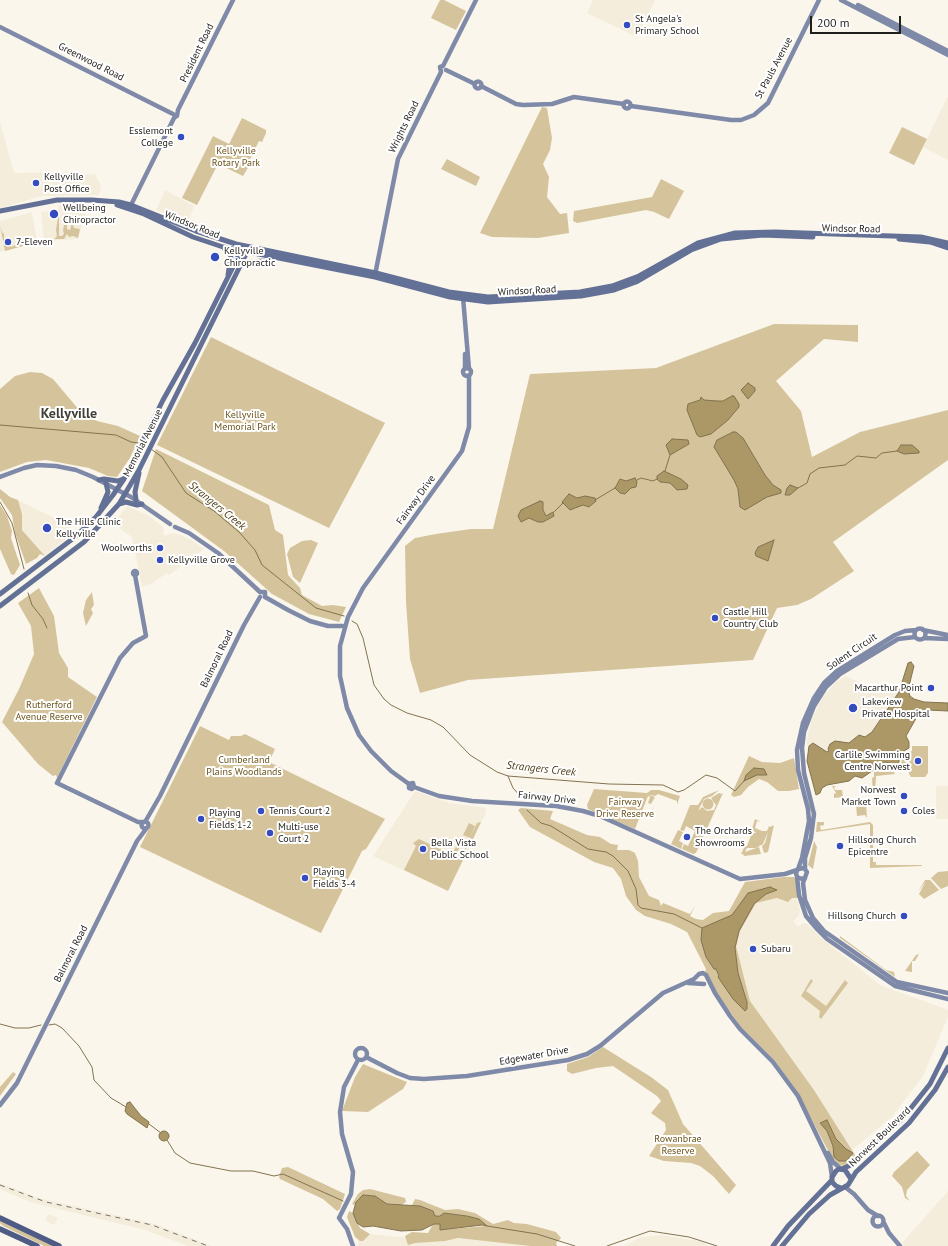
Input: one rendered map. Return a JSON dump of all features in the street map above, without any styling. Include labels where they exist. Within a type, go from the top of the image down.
[{"type":"highway","points":[[0,1218],[59,1246]]},
{"type":"highway","points":[[0,1229],[37,1246]]},
{"type":"main road","name":"Windsor Road","points":[[0,211],[57,200],[108,202],[130,207],[202,233],[247,246],[376,275],[463,297],[507,301],[582,296],[614,290],[636,282],[691,250],[705,244],[721,239],[744,236],[892,239],[926,242],[948,248]]},
{"type":"main road","name":"Windsor Road","points":[[130,207],[193,237],[223,247],[376,275]]},
{"type":"main road","name":"Windsor Road","points":[[0,215],[12,209]]},
{"type":"main road","name":"Windsor Road","points":[[463,297],[507,298],[586,291],[612,286],[645,272],[698,243],[735,233],[775,232],[921,237],[948,243]]},
{"type":"main road","points":[[921,237],[948,239]]},
{"type":"main road","name":"Memorial Avenue","points":[[0,594],[71,540],[100,512],[117,489],[124,479],[166,395],[195,343],[241,251],[247,246]]},
{"type":"main road","name":"Memorial Avenue","points":[[0,606],[84,542],[119,504],[126,494],[241,266],[247,252],[247,246]]},
{"type":"main road","points":[[223,247],[231,255],[228,278]]},
{"type":"main road","points":[[241,266],[248,262],[265,261],[271,257]]},
{"type":"main road","points":[[136,500],[135,492],[139,470]]},
{"type":"main road","points":[[99,480],[104,479],[118,481],[124,479]]},
{"type":"main road","points":[[100,512],[108,492],[106,484]]},
{"type":"main road","points":[[119,504],[126,502],[137,505],[142,504]]},
{"type":"main road","name":"Norwest Boulevard","points":[[842,1169],[854,1164],[903,1118],[930,1084],[948,1048]]},
{"type":"main road","name":"Norwest Boulevard","points":[[850,1181],[859,1169],[909,1123],[935,1090],[948,1068]]},
{"type":"main road","points":[[773,1246],[788,1226],[832,1178],[836,1171],[842,1169],[848,1172],[850,1181],[843,1188],[830,1195],[809,1214],[782,1246]]},
{"type":"main road","points":[[832,1178],[836,1186],[843,1188]]},
{"type":"street","name":"President Road","points":[[130,207],[233,0]]},
{"type":"street","name":"Wrights Road","points":[[376,275],[390,195],[399,155],[476,0]]},
{"type":"street","name":"St Pauls Avenue","points":[[443,69],[475,84],[479,81],[481,86],[516,104],[552,104],[574,97],[624,104],[628,101],[631,106],[731,120],[741,120],[754,115],[768,103],[820,0]]},
{"type":"street","points":[[841,0],[948,55]]},
{"type":"street","points":[[847,0],[948,51]]},
{"type":"street","name":"Greenwood Road","points":[[0,27],[175,115]]},
{"type":"street","name":"Fairway Drive","points":[[463,297],[467,369],[464,372],[467,375],[468,384],[469,427],[462,450],[363,588],[343,629],[339,659],[341,684],[347,708],[354,725],[369,748],[381,762],[409,784],[409,788],[412,789],[414,787],[439,796],[455,799],[556,806],[583,811],[613,822],[735,878],[749,879],[785,874],[798,870]]},
{"type":"street","points":[[0,477],[27,467],[43,465],[76,470],[99,480],[136,500],[170,524],[173,523],[175,527],[189,533],[218,553],[260,594],[305,619],[343,629]]},
{"type":"street","points":[[135,575],[146,636],[133,643],[120,658],[57,783],[143,824]]},
{"type":"street","name":"Balmoral Road","points":[[0,1105],[21,1074],[137,841],[143,824],[149,816],[260,594]]},
{"type":"street","name":"Solent Circuit","points":[[798,870],[808,832],[809,816],[798,770],[797,750],[803,723],[814,698],[824,683],[837,671],[895,635],[909,630],[916,630]]},
{"type":"street","points":[[948,635],[923,630],[916,630],[914,634],[918,640],[924,638],[948,640]]},
{"type":"street","points":[[923,630],[926,635],[924,638]]},
{"type":"street","name":"Solent Circuit","points":[[805,869],[805,858],[812,834],[814,814],[804,773],[802,748],[804,732],[814,706],[822,691],[840,674],[898,638],[915,637]]},
{"type":"street","points":[[948,993],[897,982],[824,931],[816,922],[807,907],[803,889],[807,874],[805,869],[798,870],[797,877],[799,895],[806,916],[812,925],[827,939],[895,986],[948,998]]},
{"type":"street","name":"Fairway Drive","points":[[785,874],[797,877]]},
{"type":"street","points":[[797,877],[802,879],[805,878]]},
{"type":"street","points":[[715,993],[701,984],[696,977],[702,973],[705,974],[715,993],[740,1029],[776,1065],[800,1100],[830,1163],[832,1178]]},
{"type":"street","name":"Edgewater Drive","points":[[366,1057],[410,1078],[424,1079],[467,1076],[568,1060],[587,1054],[600,1046],[663,994],[696,977]]},
{"type":"street","points":[[701,984],[707,978]]},
{"type":"street","name":"Edgewater Drive","points":[[685,983],[701,984]]},
{"type":"street","points":[[359,1049],[366,1051],[366,1057],[362,1060],[358,1060],[355,1054],[359,1049]]},
{"type":"street","points":[[353,1246],[347,1229],[340,1218],[351,1194],[353,1172],[342,1130],[340,1106],[344,1087],[358,1060]]},
{"type":"street","name":"Balmoral Road","points":[[0,1101],[21,1074]]},
{"type":"street","points":[[812,1124],[833,1162],[842,1169]]},
{"type":"street","points":[[850,1181],[852,1190],[868,1210],[875,1226],[882,1225]]},
{"type":"street","points":[[843,1188],[858,1198]]},
{"type":"street","points":[[868,1210],[882,1218],[882,1225],[900,1246]]},
{"type":"street","points":[[873,1221],[878,1216]]},
{"type":"shaded area","name":"St Angela's Primary School","points":[[593,0],[655,0],[637,37],[587,13]]},
{"type":"shaded area","points":[[948,96],[948,160],[923,147]]},
{"type":"shaded area","points":[[0,122],[14,173],[72,172],[73,175],[95,174],[101,186],[99,195],[42,196],[0,208]]},
{"type":"shaded area","points":[[165,190],[194,206],[188,223],[156,210]]},
{"type":"shaded area","points":[[88,204],[78,239],[44,241],[41,212],[58,210],[59,205]]},
{"type":"shaded area","points":[[32,212],[37,242],[0,252],[0,221]]},
{"type":"shaded area","points":[[748,383],[755,388],[755,391],[748,399],[741,390]]},
{"type":"shaded area","points":[[734,396],[739,404],[739,407],[728,420],[711,434],[700,437],[697,435],[687,410],[688,404],[700,400],[701,397],[704,400],[723,401]]},
{"type":"shaded area","points":[[736,432],[743,438],[765,475],[773,485],[781,490],[781,493],[767,497],[745,510],[740,507],[738,489],[734,480],[714,447],[717,440]]},
{"type":"shaded area","points":[[672,439],[688,440],[689,444],[670,455],[666,445]]},
{"type":"shaded area","points":[[901,445],[912,445],[919,451],[919,453],[904,454],[897,451]]},
{"type":"shaded area","points":[[664,471],[681,479],[688,485],[687,489],[677,490],[670,483],[660,482],[657,479],[657,476]]},
{"type":"shaded area","points":[[635,478],[637,482],[636,487],[631,488],[625,494],[620,493],[615,488],[620,479],[626,481]]},
{"type":"shaded area","points":[[790,485],[798,488],[790,495],[785,495],[787,488]]},
{"type":"shaded area","points":[[569,494],[577,498],[585,496],[595,498],[596,501],[589,507],[583,505],[570,510],[562,502]]},
{"type":"shaded area","name":"The Hills Clinic Kellyville","points":[[18,500],[70,526],[74,531],[45,556],[22,530],[22,514]]},
{"type":"shaded area","points":[[540,501],[543,502],[543,510],[546,516],[553,512],[554,516],[543,522],[538,522],[529,518],[521,522],[518,516],[521,510]]},
{"type":"shaded area","points":[[127,506],[149,516],[163,527],[164,536],[172,533],[180,535],[193,541],[204,549],[169,575],[167,573],[151,584],[142,587],[132,537],[113,524]]},
{"type":"shaded area","points":[[774,540],[768,561],[756,556],[755,553],[758,547]]},
{"type":"shaded area","points":[[911,662],[914,666],[908,690],[910,696],[924,702],[948,703],[948,711],[928,710],[928,715],[926,713],[918,715],[906,736],[909,742],[909,748],[899,754],[899,762],[897,765],[885,762],[862,778],[855,776],[849,781],[827,785],[822,788],[820,793],[816,795],[807,761],[809,746],[813,743],[827,752],[829,751],[828,749],[830,744],[835,741],[849,743],[859,735],[865,737],[872,732],[899,692],[908,663]]},
{"type":"shaded area","name":"Lakeview Private Hospital","points":[[845,676],[886,693],[899,692],[880,718],[877,727],[865,737],[859,735],[849,743],[842,742],[827,753],[813,744],[809,746],[806,744],[812,719],[822,698],[836,682]]},
{"type":"shaded area","points":[[754,768],[764,769],[767,775],[757,775],[744,781],[746,775]]},
{"type":"shaded area","points":[[936,786],[948,786],[948,819],[936,819]]},
{"type":"shaded area","name":"Bella Vista Public School","points":[[415,791],[449,803],[486,808],[485,815],[448,891],[373,856]]},
{"type":"shaded area","points":[[770,887],[777,890],[766,894],[754,904],[739,931],[735,948],[738,973],[747,1002],[747,1009],[745,1011],[733,999],[718,977],[719,976],[716,969],[714,969],[706,957],[701,940],[702,928],[732,915],[748,893]]},
{"type":"shaded area","points":[[777,898],[788,902],[792,898],[797,899],[800,910],[799,916],[793,921],[798,927],[803,923],[808,924],[820,937],[880,985],[948,1010],[948,1017],[923,1076],[892,1117],[852,1150],[814,1090],[750,1001],[736,946],[740,931],[756,903]]},
{"type":"shaded area","points":[[130,1102],[141,1116],[149,1122],[147,1128],[125,1111],[127,1103]]},
{"type":"shaded area","points":[[827,1120],[836,1139],[846,1149],[853,1153],[846,1161],[839,1161],[834,1157],[833,1146],[827,1131],[820,1123]]},
{"type":"shaded area","points":[[162,1131],[166,1131],[168,1132],[168,1140],[162,1141],[159,1138],[159,1134]]},
{"type":"shaded area","points":[[0,1183],[38,1198],[155,1224],[212,1246],[188,1246],[145,1230],[30,1202],[0,1189]]},
{"type":"shaded area","points":[[948,1191],[948,1246],[905,1246],[902,1243]]},
{"type":"shaded area","points":[[363,1195],[375,1196],[387,1204],[420,1206],[433,1211],[435,1216],[440,1216],[444,1213],[479,1219],[487,1226],[482,1225],[440,1230],[440,1224],[434,1224],[422,1230],[401,1231],[373,1226],[363,1227],[357,1223],[353,1213],[356,1202]]},
{"type":"shaded area","points":[[48,1214],[58,1218],[54,1225],[45,1220]]},
{"type":"shaded area","points":[[359,1233],[411,1238],[487,1239],[546,1246],[358,1246]]},
{"type":"shaded area","points":[[661,1235],[704,1242],[707,1246],[625,1246],[640,1237]]},
{"type":"green space","points":[[440,0],[444,0],[466,11],[456,30],[431,18]]},
{"type":"green space","points":[[542,107],[547,108],[552,138],[550,150],[543,164],[549,177],[547,197],[560,214],[567,213],[569,233],[538,238],[492,237],[480,233]]},
{"type":"green space","name":"Kellyville Rotary Park","points":[[242,118],[266,130],[262,142],[259,141],[250,159],[252,161],[243,176],[218,164],[197,205],[182,198],[213,136],[229,144]]},
{"type":"green space","points":[[902,127],[927,139],[914,165],[889,153]]},
{"type":"green space","points":[[447,159],[480,177],[476,186],[441,169]]},
{"type":"green space","points":[[661,179],[684,191],[669,219],[646,210],[577,223],[573,221],[574,211],[652,197]]},
{"type":"green space","points":[[59,211],[59,236],[64,234],[63,230],[67,213],[67,229],[70,230],[72,222],[74,228],[80,229],[78,238],[73,236],[69,237],[67,234],[64,239],[54,239],[57,236],[56,230]]},
{"type":"green space","points":[[0,225],[4,234],[4,243],[11,247],[22,242],[23,246],[5,251]]},
{"type":"green space","name":"Castle Hill Country Club","points":[[774,324],[858,325],[858,342],[824,339],[776,381],[801,411],[812,457],[860,432],[948,410],[948,460],[833,542],[854,571],[811,599],[797,605],[777,608],[753,660],[468,680],[420,693],[410,659],[406,602],[405,546],[415,538],[471,529],[493,529],[530,374],[656,368]]},
{"type":"green space","name":"Kellyville Memorial Park","points":[[211,337],[385,423],[329,528],[157,445]]},
{"type":"green space","points":[[30,372],[42,373],[53,379],[80,411],[88,417],[97,421],[118,426],[140,436],[130,458],[117,477],[108,476],[89,468],[46,460],[27,462],[0,472],[0,389],[15,376]]},
{"type":"green space","points":[[156,449],[269,505],[275,530],[283,535],[288,575],[300,588],[302,595],[322,606],[333,605],[346,607],[339,622],[309,614],[272,594],[224,551],[142,491]]},
{"type":"green space","points":[[0,489],[10,497],[18,500],[22,514],[22,530],[45,556],[40,554],[37,558],[26,564],[15,533],[12,515],[0,498]]},
{"type":"green space","points":[[0,505],[7,516],[12,531],[11,538],[20,565],[14,575],[11,574],[0,549]]},
{"type":"green space","points":[[311,540],[318,543],[300,583],[293,577],[287,554],[290,548],[302,541]]},
{"type":"green space","name":"Rutherford Avenue Reserve","points":[[39,588],[54,616],[59,653],[68,668],[68,677],[97,697],[57,778],[56,775],[53,776],[38,764],[2,722],[19,689],[34,654],[31,626],[18,603]]},
{"type":"green space","points":[[92,592],[94,605],[91,609],[93,613],[86,626],[83,613],[86,600]]},
{"type":"green space","name":"Cumberland Plains Woodlands","points":[[200,726],[229,740],[231,736],[241,736],[245,734],[275,749],[269,762],[385,819],[366,849],[362,851],[321,933],[140,847]]},
{"type":"green space","name":"Carlile Swimming Centre Norwest","points":[[912,746],[928,746],[928,773],[925,777],[911,777],[909,770],[901,770],[902,755],[905,752],[907,753],[912,751]]},
{"type":"green space","points":[[749,756],[762,762],[780,763],[794,758],[799,789],[778,791],[767,782],[759,779],[748,787],[741,795],[734,797],[731,795]]},
{"type":"green space","points":[[886,764],[889,765],[890,771],[893,771],[895,774],[876,776],[875,794],[873,794],[872,778],[874,777],[874,772]]},
{"type":"green space","points":[[832,786],[837,786],[834,787],[835,790],[842,790],[843,797],[834,798],[834,794],[836,793]]},
{"type":"green space","name":"Fairway Drive Reserve","points":[[594,789],[647,793],[651,790],[659,790],[680,796],[677,805],[677,801],[658,794],[655,796],[649,795],[655,797],[651,804],[648,803],[650,797],[648,796],[635,829],[588,809],[587,805]]},
{"type":"green space","points":[[719,790],[712,796],[704,799],[698,811],[702,807],[707,811],[714,810],[716,805],[711,798],[719,793],[723,793],[696,853],[693,854],[682,849],[684,844],[688,846],[695,831],[686,826],[684,831],[680,830],[690,805],[698,805],[703,797]]},
{"type":"green space","points":[[708,798],[712,800],[714,804],[712,808],[708,810],[704,808],[702,804],[704,800]]},
{"type":"green space","points":[[866,803],[867,818],[865,815],[857,816],[856,805]]},
{"type":"green space","points":[[521,808],[553,811],[550,819],[587,835],[600,837],[611,844],[618,845],[617,850],[629,850],[635,853],[638,861],[639,877],[649,896],[659,900],[661,906],[663,903],[690,914],[695,906],[690,916],[696,919],[703,920],[713,913],[729,911],[745,882],[783,877],[794,877],[796,879],[798,898],[792,898],[788,902],[777,898],[756,903],[740,931],[736,946],[750,1001],[814,1090],[857,1158],[850,1165],[843,1166],[838,1164],[832,1158],[796,1090],[775,1061],[740,1026],[721,999],[705,972],[706,969],[687,932],[671,924],[645,916],[636,910],[626,896],[621,879],[613,868],[594,862],[530,827],[518,810]]},
{"type":"green space","points":[[755,819],[761,822],[757,821],[755,828],[762,831],[767,831],[769,826],[774,825],[768,852],[764,853],[762,846],[765,843],[768,832],[763,844],[756,848],[747,848],[745,852],[759,847],[761,854],[744,856],[741,854],[745,846],[747,846],[752,833],[756,833],[752,829]]},
{"type":"green space","points":[[481,822],[472,841],[467,845],[463,858],[448,851],[453,852],[457,845],[460,846],[457,853],[462,855],[477,823]]},
{"type":"green space","points":[[817,822],[824,822],[824,825],[820,826],[821,830],[870,822],[873,825],[873,862],[876,862],[876,865],[922,866],[870,868],[870,824],[816,832]]},
{"type":"green space","points":[[469,823],[475,826],[470,838],[463,835]]},
{"type":"green space","points":[[678,830],[683,832],[679,841],[683,843],[681,849],[671,844]]},
{"type":"green space","points":[[419,839],[463,860],[448,891],[404,870],[416,846],[413,843]]},
{"type":"green space","points":[[814,841],[817,847],[813,869],[808,865]]},
{"type":"green space","points":[[948,871],[948,886],[941,889],[931,878],[938,872]]},
{"type":"green space","points":[[925,880],[930,880],[939,890],[924,899],[919,894],[926,881],[918,892]]},
{"type":"green space","points":[[840,936],[886,970],[894,972],[895,977],[840,938]]},
{"type":"green space","points":[[919,954],[915,961],[912,961],[912,972],[905,971],[916,955]]},
{"type":"green space","points":[[811,979],[813,981],[806,991],[826,1006],[845,980],[848,983],[821,1019],[819,1017],[820,1011],[801,996]]},
{"type":"green space","name":"Rowanbrae Reserve","points":[[603,1047],[651,1077],[668,1090],[683,1124],[736,1185],[729,1194],[713,1176],[700,1166],[691,1163],[664,1161],[649,1156],[666,1130],[665,1123],[651,1113],[661,1101],[657,1096],[613,1066],[596,1068],[572,1074],[567,1071],[567,1064],[588,1057]]},
{"type":"green space","points":[[363,1064],[407,1082],[403,1089],[368,1112],[342,1111],[355,1077]]},
{"type":"green space","points":[[13,1072],[16,1074],[0,1096],[0,1087]]},
{"type":"green space","points":[[917,1151],[930,1165],[907,1190],[906,1196],[910,1201],[905,1198],[902,1187],[892,1176],[894,1172]]},
{"type":"green space","points":[[288,1167],[345,1194],[340,1209],[337,1211],[323,1199],[280,1179],[279,1177],[282,1168]]},
{"type":"green space","points":[[370,1189],[405,1198],[406,1202],[401,1205],[387,1204],[371,1195],[358,1199],[355,1205],[352,1204],[358,1194],[363,1190]]},
{"type":"green space","points":[[415,1199],[445,1210],[458,1209],[475,1213],[493,1224],[508,1220],[514,1223],[527,1224],[556,1232],[561,1238],[556,1243],[557,1246],[531,1246],[458,1238],[408,1245],[405,1236],[412,1232],[428,1233],[433,1224],[440,1224],[440,1230],[486,1226],[467,1216],[453,1214],[435,1216],[433,1211],[412,1205]]},
{"type":"green space","points":[[349,1211],[353,1213],[360,1228],[370,1234],[363,1241],[360,1241],[355,1237],[347,1217]]},
{"type":"green space","points":[[0,1220],[54,1246],[44,1246],[3,1226],[0,1223]]},
{"type":"waterway","name":"Strangers Creek","points":[[0,425],[116,435],[131,442],[139,443]]},
{"type":"waterway","name":"Strangers Creek","points":[[151,449],[162,457],[186,493],[214,511],[239,532],[255,550],[262,565],[316,608],[344,616]]},
{"type":"waterway","points":[[798,488],[807,483],[810,474],[819,468],[845,465],[857,456],[876,458],[882,453],[897,451]]},
{"type":"waterway","points":[[665,471],[670,455]]},
{"type":"waterway","points":[[637,480],[641,478],[653,481],[657,479]]},
{"type":"waterway","points":[[595,500],[615,488]]},
{"type":"waterway","points":[[0,502],[12,523],[24,569]]},
{"type":"waterway","points":[[554,512],[563,503]]},
{"type":"waterway","points":[[28,593],[32,605],[43,619],[47,628]]},
{"type":"waterway","name":"Strangers Creek","points":[[352,621],[357,624],[363,638],[374,685],[384,699],[391,705],[407,713],[431,720],[443,727],[470,755],[497,772],[508,776],[609,784],[663,785],[678,792],[684,790],[706,775],[717,778],[735,791],[744,781]]},
{"type":"waterway","points":[[508,776],[513,788],[523,799]]},
{"type":"waterway","points":[[527,810],[541,823],[551,826],[588,849],[606,852],[613,856],[628,871],[636,889],[638,905],[641,908],[674,914],[702,928]]},
{"type":"waterway","points":[[0,1024],[15,1028],[29,1028],[41,1025]]},
{"type":"waterway","points":[[49,1025],[55,1024],[62,1028],[79,1046],[92,1067],[94,1080],[111,1098],[126,1107]]},
{"type":"waterway","points":[[149,1124],[161,1133]]},
{"type":"waterway","points":[[167,1140],[175,1153],[190,1163],[231,1171],[253,1171],[274,1176],[283,1174],[343,1201]]},
{"type":"waterway","points":[[487,1226],[537,1234],[575,1246]]},
{"type":"waterway","points":[[607,1246],[650,1231],[689,1237],[717,1246]]},
{"type":"railway","points":[[0,1185],[46,1202],[152,1225],[208,1246]]},
{"type":"place","name":"St Angela's Primary School","points":[[627,25]]},
{"type":"place","name":"Esslemont College","points":[[181,137]]},
{"type":"place","name":"Kellyville Post Office","points":[[36,183]]},
{"type":"place","name":"Wellbeing Chiropractor","points":[[54,214]]},
{"type":"place","name":"7-Eleven","points":[[8,242]]},
{"type":"place","name":"Kellyville Chiropractic","points":[[215,257]]},
{"type":"place","name":"The Hills Clinic Kellyville","points":[[47,528]]},
{"type":"place","name":"Woolworths","points":[[160,548]]},
{"type":"place","name":"Kellyville Grove","points":[[160,560]]},
{"type":"place","name":"Castle Hill Country Club","points":[[715,618]]},
{"type":"place","name":"Macarthur Point","points":[[931,688]]},
{"type":"place","name":"Lakeview Private Hospital","points":[[853,708]]},
{"type":"place","name":"Carlile Swimming Centre Norwest","points":[[918,761]]},
{"type":"place","name":"Norwest Market Town","points":[[904,796]]},
{"type":"place","name":"Tennis Court 2","points":[[261,811]]},
{"type":"place","name":"Coles","points":[[904,811]]},
{"type":"place","name":"Playing Fields 1-2","points":[[201,819]]},
{"type":"place","name":"Multi-use Court 2","points":[[270,833]]},
{"type":"place","name":"The Orchards Showrooms","points":[[687,837]]},
{"type":"place","name":"Hillsong Church Epicentre","points":[[840,846]]},
{"type":"place","name":"Bella Vista Public School","points":[[423,849]]},
{"type":"place","name":"Playing Fields 3-4","points":[[305,878]]},
{"type":"place","name":"Hillsong Church","points":[[904,916]]},
{"type":"place","name":"Subaru","points":[[753,949]]},
{"type":"district","name":"Kellyville","points":[[69,414]]}]
